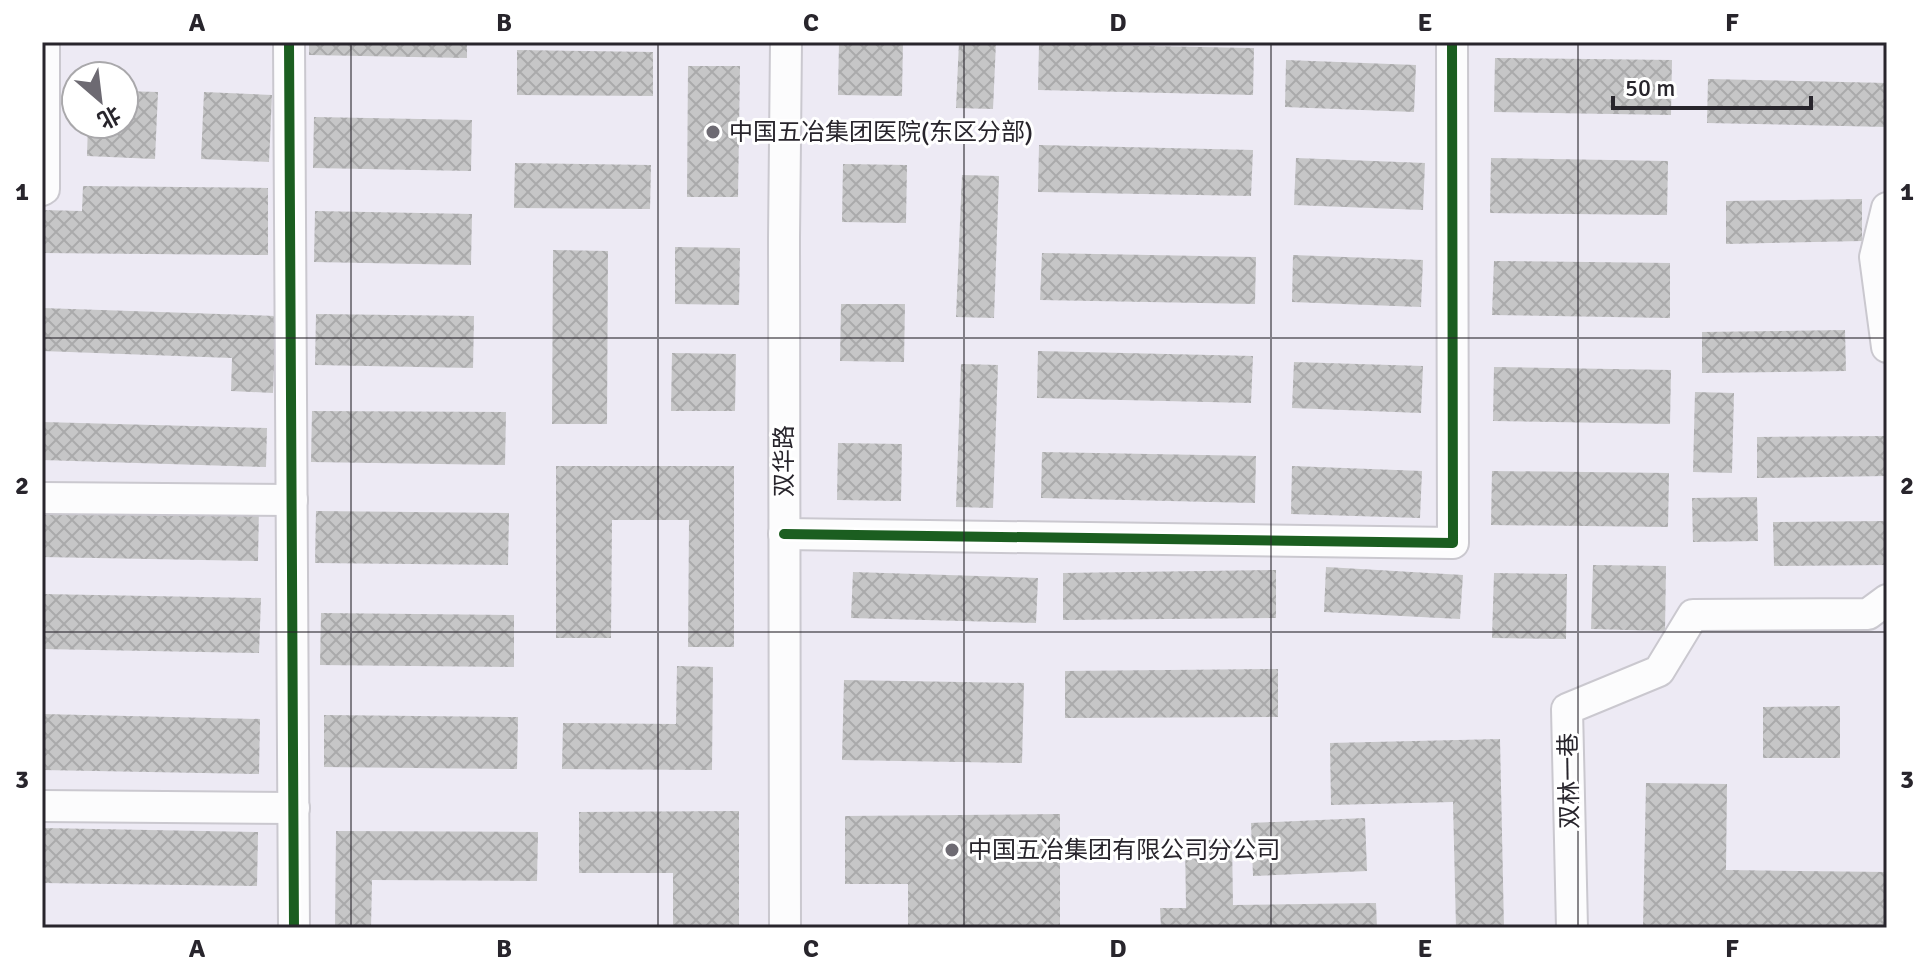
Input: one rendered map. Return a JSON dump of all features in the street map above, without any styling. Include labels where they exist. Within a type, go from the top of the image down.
[{"type":"street","points":[[42,190],[44,42]]},
{"type":"street","points":[[289,42],[294,928]]},
{"type":"street","name":"双华路","points":[[785,928],[786,42]]},
{"type":"street","points":[[784,534],[1453,543],[1452,42]]},
{"type":"street","points":[[1887,208],[1875,257],[1887,347]]},
{"type":"street","points":[[42,498],[292,500]]},
{"type":"street","name":"双林一巷","points":[[1572,928],[1567,709],[1659,671],[1693,615],[1868,614],[1887,600]]},
{"type":"street","points":[[42,806],[294,808]]},
{"type":"building","points":[[309,42],[467,42],[467,58],[309,55]]},
{"type":"building","points":[[839,42],[903,42],[902,96],[838,95]]},
{"type":"building","points":[[959,42],[996,42],[993,109],[956,108]]},
{"type":"building","points":[[1039,44],[1254,48],[1253,95],[1038,90]]},
{"type":"building","points":[[517,50],[653,52],[653,96],[517,95]]},
{"type":"building","points":[[1495,58],[1672,60],[1671,115],[1494,112]]},
{"type":"building","points":[[1286,60],[1416,65],[1414,112],[1285,107]]},
{"type":"building","name":"中国五冶集团医院(东区分部)","points":[[688,66],[740,66],[738,197],[687,197]]},
{"type":"building","points":[[1708,79],[1887,83],[1887,127],[1707,123]]},
{"type":"building","points":[[140,91],[158,92],[155,159],[87,156],[88,140],[140,140]]},
{"type":"building","points":[[204,92],[272,95],[269,162],[201,159]]},
{"type":"building","points":[[314,117],[472,120],[471,171],[313,168]]},
{"type":"building","points":[[1039,145],[1253,150],[1251,196],[1038,192]]},
{"type":"building","points":[[1296,158],[1425,163],[1423,210],[1294,205]]},
{"type":"building","points":[[1491,158],[1668,161],[1667,215],[1490,213]]},
{"type":"building","points":[[515,163],[651,165],[650,209],[514,208]]},
{"type":"building","points":[[843,164],[907,165],[906,223],[842,222]]},
{"type":"building","points":[[962,175],[999,176],[994,318],[956,317]]},
{"type":"building","points":[[83,186],[268,188],[268,255],[42,253],[42,210],[82,211]]},
{"type":"building","points":[[1862,199],[1862,241],[1726,244],[1726,201]]},
{"type":"building","points":[[315,211],[472,214],[471,265],[314,262]]},
{"type":"building","points":[[675,247],[740,248],[739,305],[675,304]]},
{"type":"building","points":[[553,250],[608,251],[607,424],[552,424]]},
{"type":"building","points":[[1042,253],[1256,257],[1255,304],[1040,300]]},
{"type":"building","points":[[1293,255],[1423,260],[1421,307],[1292,302]]},
{"type":"building","points":[[1494,261],[1670,263],[1670,318],[1492,315]]},
{"type":"building","points":[[841,304],[905,304],[904,362],[840,361]]},
{"type":"building","points":[[42,308],[276,316],[273,393],[231,391],[232,358],[42,351]]},
{"type":"building","points":[[316,314],[474,316],[473,368],[315,365]]},
{"type":"building","points":[[1845,330],[1846,371],[1702,373],[1702,332]]},
{"type":"building","points":[[1038,351],[1253,356],[1251,403],[1037,398]]},
{"type":"building","points":[[672,353],[736,354],[735,411],[671,411]]},
{"type":"building","points":[[1294,362],[1423,366],[1421,413],[1292,408]]},
{"type":"building","points":[[961,364],[998,365],[993,508],[956,507]]},
{"type":"building","points":[[1494,367],[1671,370],[1670,424],[1493,421]]},
{"type":"building","points":[[1695,392],[1734,393],[1732,473],[1693,472]]},
{"type":"building","points":[[312,411],[506,412],[505,465],[311,462]]},
{"type":"building","points":[[42,422],[267,428],[266,467],[42,460]]},
{"type":"building","points":[[1887,436],[1887,476],[1757,478],[1757,437]]},
{"type":"building","points":[[838,443],[902,444],[901,501],[837,500]]},
{"type":"building","points":[[1042,452],[1256,456],[1255,503],[1041,498]]},
{"type":"building","points":[[556,466],[734,466],[734,647],[688,647],[689,520],[612,520],[611,638],[556,638]]},
{"type":"building","points":[[1292,466],[1422,471],[1420,518],[1291,514]]},
{"type":"building","points":[[1492,471],[1669,473],[1668,527],[1491,525]]},
{"type":"building","points":[[1757,497],[1758,541],[1693,542],[1692,498]]},
{"type":"building","points":[[42,501],[259,506],[258,561],[42,557]]},
{"type":"building","points":[[316,511],[509,513],[508,565],[315,563]]},
{"type":"building","points":[[1887,521],[1887,565],[1774,566],[1773,522]]},
{"type":"building","points":[[1593,565],[1666,566],[1665,631],[1591,629]]},
{"type":"building","points":[[1326,567],[1463,575],[1460,619],[1324,612]]},
{"type":"building","points":[[1276,570],[1276,618],[1063,620],[1063,573]]},
{"type":"building","points":[[853,572],[1038,578],[1036,623],[851,618]]},
{"type":"building","points":[[1494,573],[1567,574],[1566,639],[1492,638]]},
{"type":"building","points":[[42,594],[261,598],[259,653],[42,649]]},
{"type":"building","points":[[321,613],[514,615],[514,667],[320,665]]},
{"type":"building","points":[[677,666],[713,667],[712,770],[562,769],[563,723],[676,724]]},
{"type":"building","points":[[1278,669],[1278,717],[1065,718],[1065,671]]},
{"type":"building","points":[[844,680],[1024,683],[1022,763],[842,760]]},
{"type":"building","points":[[1840,706],[1840,758],[1763,758],[1763,707]]},
{"type":"building","points":[[42,714],[260,719],[259,774],[42,770]]},
{"type":"building","points":[[324,715],[518,717],[517,769],[324,767]]},
{"type":"building","points":[[1500,739],[1504,928],[1456,928],[1453,802],[1331,805],[1330,743]]},
{"type":"building","points":[[1646,783],[1727,784],[1726,870],[1887,872],[1887,928],[1643,928]]},
{"type":"building","points":[[739,811],[739,928],[673,928],[673,873],[579,873],[579,812]]},
{"type":"building","name":"中国五冶集团有限公司分公司","points":[[1060,814],[1060,928],[908,928],[908,884],[845,884],[845,816]]},
{"type":"building","points":[[1365,818],[1367,871],[1253,876],[1251,823]]},
{"type":"building","points":[[42,828],[258,832],[257,886],[42,883]]},
{"type":"building","points":[[336,831],[538,832],[537,881],[372,880],[371,928],[335,928]]},
{"type":"building","points":[[1185,840],[1232,840],[1233,905],[1376,903],[1377,928],[1161,928],[1160,908],[1186,908]]},
{"type":"cycle path","points":[[289,42],[294,928]]},
{"type":"cycle path","points":[[784,534],[1453,543],[1452,42]]},
{"type":"place","name":"中国五冶集团医院(东区分部)","points":[[713,132]]},
{"type":"place","name":"中国五冶集团有限公司分公司","points":[[952,850]]}]
